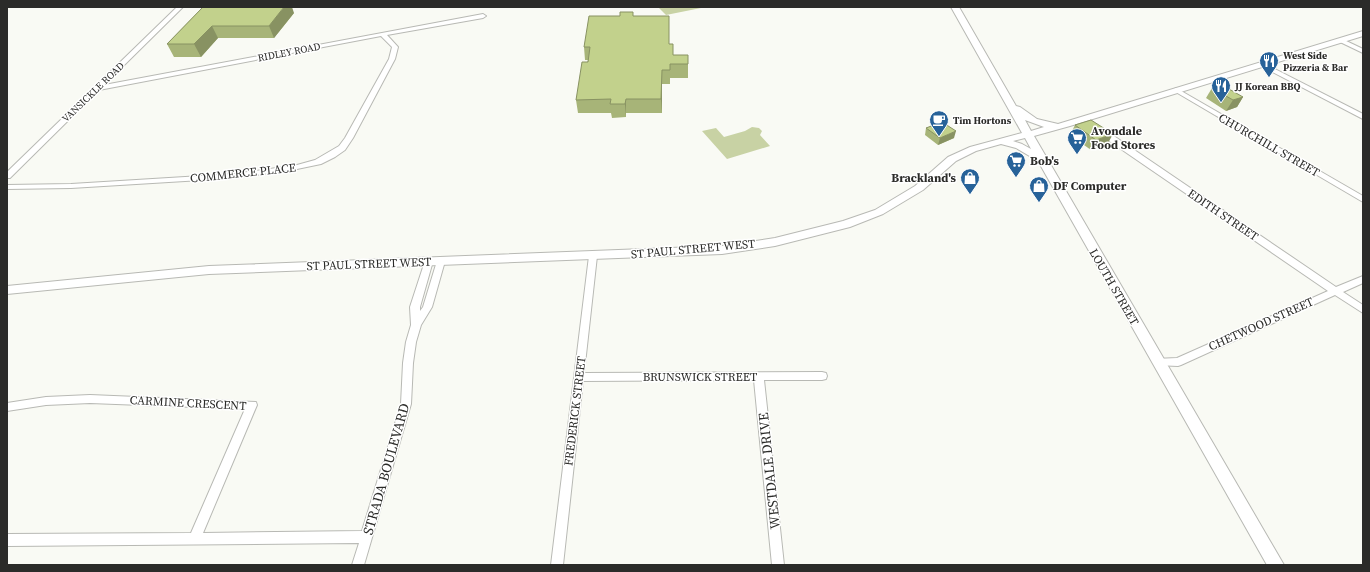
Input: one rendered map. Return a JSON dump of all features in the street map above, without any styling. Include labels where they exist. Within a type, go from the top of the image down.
[{"type":"main road","name":"LOUTH STREET","points":[[955,7],[1028,134],[1040,159],[1276,565]]},
{"type":"main road","name":"ST PAUL STREET WEST","points":[[7,290],[181,272],[722,250],[775,242],[846,224],[879,212],[919,188],[952,159],[973,149],[1067,124],[1089,123],[1176,90],[1263,65],[1363,33]]},
{"type":"main road","points":[[1008,100],[1031,121],[1047,125],[1067,124]]},
{"type":"main road","points":[[1002,142],[1019,146],[1040,159]]},
{"type":"street","name":"VANSICKLE ROAD","points":[[7,176],[180,7]]},
{"type":"street","name":"RIDLEY ROAD","points":[[95,89],[483,16]]},
{"type":"street","name":"COMMERCE PLACE","points":[[7,187],[71,186],[234,176],[297,167],[318,162],[337,151],[349,138],[392,59],[395,48],[392,43],[382,34]]},
{"type":"street","points":[[1340,40],[1363,51]]},
{"type":"street","points":[[1263,65],[1363,116]]},
{"type":"street","name":"CHURCHILL STREET","points":[[1176,90],[1363,200]]},
{"type":"street","name":"EDITH STREET","points":[[1089,123],[1363,310]]},
{"type":"street","name":"FREDERICK STREET","points":[[557,565],[593,256]]},
{"type":"street","name":"STRADA BOULEVARD","points":[[358,565],[406,404],[408,363],[411,342],[416,325],[427,307],[441,261]]},
{"type":"street","name":"STRADA BOULEVARD","points":[[416,325],[415,307],[429,262]]},
{"type":"street","name":"CHETWOOD STREET","points":[[1158,362],[1178,362],[1363,279]]},
{"type":"street","name":"BRUNSWICK STREET","points":[[579,378],[822,376]]},
{"type":"street","name":"WESTDALE DRIVE","points":[[759,377],[778,565]]},
{"type":"street","name":"CARMINE CRESCENT","points":[[7,407],[46,401],[90,399],[252,405],[194,537]]},
{"type":"street","points":[[7,540],[194,537],[367,537]]},
{"type":"green space","points":[[658,7],[706,7],[666,15]]},
{"type":"green space","points":[[752,127],[759,128],[762,131],[760,135],[770,146],[727,159],[702,131],[716,128],[724,137],[745,131]]},
{"type":"building","points":[[203,7],[284,7],[269,26],[212,26],[194,44],[167,44]]},
{"type":"building","points":[[620,12],[633,12],[633,16],[669,16],[669,44],[673,44],[673,55],[688,55],[688,64],[670,64],[670,70],[662,70],[661,99],[626,99],[625,104],[610,104],[611,99],[576,100],[582,62],[588,62],[590,47],[584,47],[589,16],[620,16]]},
{"type":"building","points":[[1222,85],[1243,97],[1233,100],[1212,88]]},
{"type":"building","points":[[1091,120],[1113,134],[1096,140],[1075,125]]},
{"type":"building","points":[[942,122],[956,131],[940,138],[926,128]]},
{"type":"place","name":"West Side Pizzeria & Bar","points":[[1269,78]]},
{"type":"place","name":"JJ Korean BBQ","points":[[1221,103]]},
{"type":"place","name":"Tim Hortons","points":[[939,137]]},
{"type":"place","name":"Avondale Food Stores","points":[[1077,155]]},
{"type":"place","name":"Bob's","points":[[1016,178]]},
{"type":"place","name":"Brackland's","points":[[970,195]]},
{"type":"place","name":"DF Computer","points":[[1039,203]]}]
